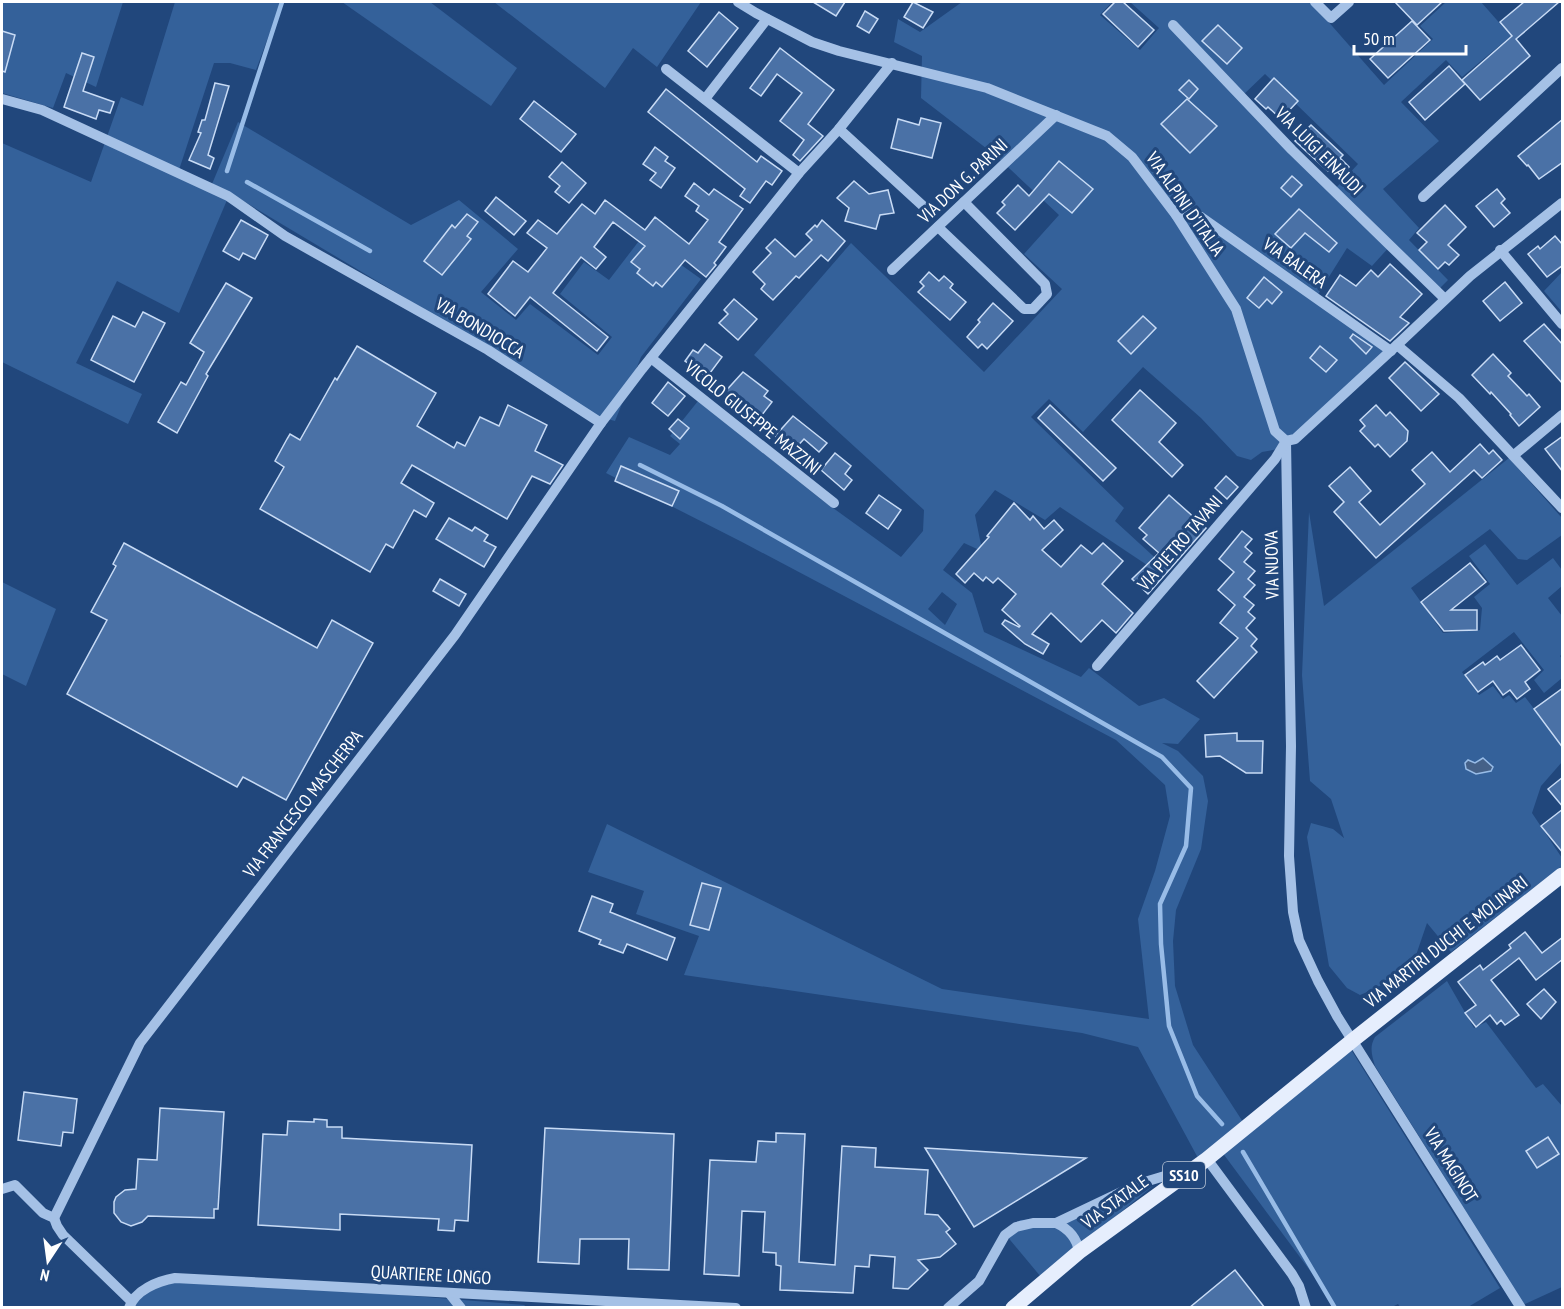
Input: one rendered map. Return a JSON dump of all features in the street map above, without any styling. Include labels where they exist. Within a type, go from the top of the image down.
[{"type":"main road","name":"VIA MARTIRI DUCHI E MOLINARI","points":[[1353,1040],[1563,875]]},
{"type":"main road","name":"VIA STATALE","points":[[1013,1308],[1079,1252],[1201,1163],[1353,1040]]},
{"type":"street","name":"VIA ALPINI D'ITALIA","points":[[738,2],[812,42],[839,51],[987,88],[1107,136],[1132,157],[1176,215],[1236,309],[1275,431],[1286,441]]},
{"type":"street","points":[[1315,2],[1331,18],[1350,2]]},
{"type":"street","points":[[705,99],[767,19]]},
{"type":"street","name":"VIA LUIGI EINAUDI","points":[[1173,25],[1293,150],[1444,298]]},
{"type":"street","points":[[601,423],[799,173],[892,63]]},
{"type":"street","points":[[1423,197],[1563,68]]},
{"type":"street","points":[[666,69],[799,173]]},
{"type":"street","name":"VIA BONDIOCCA","points":[[2,99],[42,110],[228,196],[285,236],[488,350],[601,423]]},
{"type":"street","name":"VIA DON G. PARINI","points":[[892,270],[1056,115]]},
{"type":"street","points":[[838,129],[923,206]]},
{"type":"street","points":[[938,227],[1024,309],[1033,309],[1047,294],[1045,284],[964,202]]},
{"type":"street","points":[[1286,441],[1295,439],[1394,348],[1444,298],[1500,250],[1563,203]]},
{"type":"street","name":"VIA BALERA","points":[[1176,215],[1188,213],[1201,217],[1394,348],[1459,399],[1563,508]]},
{"type":"street","points":[[1500,250],[1563,324]]},
{"type":"street","name":"VICOLO GIUSEPPE MAZZINI","points":[[651,358],[834,503]]},
{"type":"street","points":[[1514,455],[1563,415]]},
{"type":"street","name":"VIA FRANCESCO MASCHERPA","points":[[54,1218],[140,1042],[454,635],[601,423]]},
{"type":"street","name":"VIA PIETRO TAVANI","points":[[1097,666],[1275,459],[1286,441]]},
{"type":"street","name":"VIA NUOVA","points":[[1286,441],[1291,746],[1289,856],[1293,912],[1299,940],[1318,981],[1353,1040]]},
{"type":"street","name":"VIA MAGINOT","points":[[1353,1040],[1521,1308]]},
{"type":"street","points":[[948,1308],[979,1281],[1005,1235],[1023,1225],[1056,1223],[1138,1184],[1201,1163],[1292,1274],[1299,1286],[1306,1308]]},
{"type":"street","name":"QUARTIERE LONGO","points":[[2,1189],[15,1185],[43,1213],[54,1218],[63,1235],[130,1304],[159,1281],[174,1278],[736,1308]]},
{"type":"street","points":[[1056,1223],[1065,1227],[1077,1241],[1079,1252]]},
{"type":"street","points":[[449,1293],[461,1308]]},
{"type":"street","points":[[541,1308],[552,1299]]},
{"type":"shaded area","points":[[2,2],[123,2],[96,87],[66,73],[53,108],[2,93]]},
{"type":"shaded area","points":[[175,2],[281,2],[256,70],[230,63],[214,63],[179,170],[212,184],[238,122],[411,225],[459,200],[518,249],[481,292],[516,320],[530,304],[598,355],[612,337],[560,294],[584,262],[609,280],[642,237],[701,279],[641,357],[615,421],[588,414],[497,353],[230,193],[179,313],[117,281],[76,363],[142,394],[128,424],[2,362],[2,143],[91,182],[121,97],[143,106]]},
{"type":"shaded area","points":[[342,2],[430,2],[517,68],[491,106]]},
{"type":"shaded area","points":[[494,2],[701,2],[657,67],[633,48],[605,88]]},
{"type":"shaded area","points":[[962,2],[1112,2],[1100,15],[1140,50],[1159,28],[1130,2],[1311,2],[1384,85],[1433,39],[1420,26],[1446,2],[1481,2],[1511,36],[1462,77],[1446,60],[1401,102],[1439,141],[1383,189],[1419,228],[1409,240],[1448,280],[1438,290],[1391,245],[1372,266],[1347,248],[1317,296],[1390,348],[1284,448],[1262,452],[1251,460],[1237,456],[1201,418],[1143,367],[1083,432],[1049,399],[1031,417],[1124,508],[1115,521],[1164,566],[1159,573],[1060,507],[1045,520],[995,490],[975,515],[981,545],[988,554],[964,543],[943,570],[972,593],[984,632],[1081,677],[1089,668],[1139,706],[1164,698],[1200,719],[1178,744],[1162,743],[1178,751],[1203,776],[1208,801],[1201,849],[1176,910],[1173,941],[1175,986],[1193,1045],[1243,1122],[1350,1048],[1500,1288],[1468,1307],[1400,1307],[1398,1304],[1392,1307],[1337,1307],[1216,1144],[1198,1158],[1138,1047],[1082,1033],[684,975],[699,936],[636,914],[644,891],[588,872],[607,824],[942,989],[1149,1019],[1138,919],[1155,871],[1170,816],[1165,785],[1116,740],[742,542],[606,473],[629,437],[670,455],[680,444],[670,436],[698,401],[822,500],[901,557],[923,531],[924,510],[754,355],[851,243],[984,372],[1062,289],[1024,254],[1059,215],[995,155],[921,98],[922,56],[894,42],[898,19],[920,32]],"holes":[[[1265,74],[1358,164],[1334,190],[1242,96]],[[942,592],[957,604],[945,625],[928,609]]]},
{"type":"shaded area","points":[[1562,272],[1562,312],[1544,291]]},
{"type":"shaded area","points":[[1509,458],[1562,518],[1562,535],[1527,560],[1518,559],[1490,529],[1411,588],[1443,633],[1480,630],[1482,608],[1474,597],[1490,584],[1469,556],[1485,544],[1517,585],[1553,558],[1562,570],[1562,586],[1548,598],[1562,616],[1562,654],[1560,656],[1562,678],[1544,693],[1534,680],[1544,670],[1514,632],[1462,672],[1479,695],[1493,686],[1503,699],[1509,695],[1516,703],[1525,697],[1562,745],[1562,762],[1541,786],[1532,813],[1562,858],[1562,866],[1451,952],[1427,923],[1414,961],[1377,988],[1360,995],[1347,988],[1329,966],[1307,837],[1311,823],[1333,829],[1344,838],[1331,799],[1310,781],[1302,675],[1309,512],[1324,606]]},
{"type":"shaded area","points":[[2,582],[56,609],[26,686],[2,674]]},
{"type":"shaded area","points":[[1483,758],[1493,767],[1491,771],[1476,774],[1466,769],[1465,763],[1468,760],[1475,763]]},
{"type":"shaded area","points":[[1447,981],[1474,1028],[1486,1022],[1536,1088],[1543,1084],[1562,1106],[1562,1287],[1521,1306],[1375,1066],[1373,1059],[1372,1048],[1375,1037]]},
{"type":"shaded area","points":[[1153,1186],[1041,1277],[1006,1235],[1020,1220],[1068,1218]]},
{"type":"shaded area","points":[[177,1277],[525,1305],[523,1308],[133,1308],[145,1290]]},
{"type":"building","points":[[813,2],[845,2],[836,16]]},
{"type":"building","points":[[913,2],[933,12],[923,28],[904,17]]},
{"type":"building","points":[[1115,2],[1123,2],[1154,30],[1138,47],[1103,14]]},
{"type":"building","points":[[1395,2],[1442,2],[1417,25]]},
{"type":"building","points":[[1524,2],[1559,2],[1516,39],[1530,56],[1480,100],[1462,80],[1512,36],[1500,22]]},
{"type":"building","points":[[865,11],[878,19],[869,33],[857,26]]},
{"type":"building","points":[[719,12],[738,28],[707,67],[688,51]]},
{"type":"building","points":[[1412,21],[1430,40],[1388,78],[1370,59]]},
{"type":"building","points":[[1218,25],[1242,48],[1227,64],[1202,41]]},
{"type":"building","points":[[2,31],[15,35],[5,72],[2,71]]},
{"type":"building","points":[[780,48],[834,90],[808,124],[823,136],[800,161],[793,155],[804,140],[780,121],[802,93],[777,74],[761,96],[750,88]]},
{"type":"building","points":[[82,53],[94,57],[83,91],[114,102],[110,113],[99,110],[96,119],[64,107]]},
{"type":"building","points":[[1449,66],[1465,84],[1425,120],[1409,102]]},
{"type":"building","points":[[1274,78],[1298,101],[1281,119],[1255,99]]},
{"type":"building","points":[[1189,80],[1198,89],[1189,99],[1179,90]]},
{"type":"building","points":[[215,83],[229,86],[208,155],[214,158],[210,169],[189,160],[201,133],[198,132],[202,120],[205,120]]},
{"type":"building","points":[[666,89],[757,162],[761,156],[782,171],[772,185],[766,181],[750,203],[740,196],[745,189],[648,112]]},
{"type":"building","points":[[1187,99],[1217,126],[1190,153],[1161,124]]},
{"type":"building","points":[[534,101],[576,134],[561,152],[520,119]]},
{"type":"building","points":[[921,118],[941,123],[932,158],[891,148],[898,119],[919,125]]},
{"type":"building","points":[[1563,119],[1563,162],[1539,179],[1518,156]]},
{"type":"building","points":[[1311,125],[1343,155],[1340,158],[1349,167],[1338,177],[1330,170],[1328,171],[1295,141]]},
{"type":"building","points":[[655,147],[668,157],[665,161],[675,168],[661,188],[650,180],[656,173],[643,164]]},
{"type":"building","points":[[1059,161],[1093,189],[1072,213],[1049,194],[1015,230],[997,213],[1005,205],[1002,202],[1018,185],[1029,196]]},
{"type":"building","points":[[562,162],[586,183],[569,203],[555,192],[560,186],[549,177]]},
{"type":"building","points":[[1292,176],[1302,185],[1291,197],[1281,188]]},
{"type":"building","points":[[854,181],[869,194],[888,190],[894,213],[880,215],[876,229],[845,221],[849,208],[837,198]]},
{"type":"building","points":[[694,183],[709,195],[714,189],[743,209],[719,242],[726,247],[706,277],[685,260],[662,287],[656,282],[653,286],[637,273],[640,269],[631,262],[645,246],[613,222],[594,247],[606,257],[596,269],[581,257],[553,293],[608,337],[597,351],[530,297],[515,316],[488,294],[513,261],[528,272],[547,248],[527,233],[538,220],[557,234],[582,204],[595,214],[605,200],[645,230],[655,217],[689,244],[708,220],[696,211],[699,206],[685,196]]},
{"type":"building","points":[[1497,189],[1505,199],[1501,203],[1510,213],[1494,227],[1476,206]]},
{"type":"building","points":[[496,197],[526,221],[514,235],[485,211]]},
{"type":"building","points":[[1445,205],[1466,227],[1448,245],[1459,255],[1449,265],[1445,262],[1438,269],[1419,250],[1427,242],[1417,233]]},
{"type":"building","points":[[1299,209],[1337,243],[1329,252],[1305,233],[1291,248],[1275,234]]},
{"type":"building","points":[[467,214],[478,222],[467,236],[471,239],[442,275],[424,261],[452,225],[455,228]]},
{"type":"building","points":[[241,220],[268,235],[255,259],[243,253],[239,260],[223,251]]},
{"type":"building","points":[[822,220],[845,241],[828,261],[821,255],[773,300],[761,289],[765,284],[753,272],[771,253],[766,248],[775,239],[795,257],[812,240],[806,234],[815,225],[817,227]]},
{"type":"building","points":[[1555,236],[1563,245],[1563,265],[1547,277],[1528,254],[1538,246],[1540,249]]},
{"type":"building","points":[[1390,264],[1422,294],[1400,317],[1409,323],[1390,341],[1326,296],[1340,275],[1356,286],[1371,270],[1378,277]]},
{"type":"building","points":[[929,272],[939,281],[944,276],[953,284],[950,288],[966,302],[950,320],[918,292],[924,286],[920,282]]},
{"type":"building","points":[[1264,277],[1282,292],[1272,304],[1267,299],[1259,308],[1247,298]]},
{"type":"building","points":[[1505,282],[1522,303],[1500,321],[1483,301]]},
{"type":"building","points":[[226,283],[252,298],[206,374],[208,376],[177,433],[158,422],[181,382],[186,385],[204,352],[190,343]]},
{"type":"building","points":[[734,299],[757,319],[738,340],[719,323],[728,314],[724,310]]},
{"type":"building","points":[[993,303],[1013,321],[987,349],[982,344],[978,348],[967,337]]},
{"type":"building","points":[[143,312],[165,323],[134,382],[91,360],[113,316],[135,327]]},
{"type":"building","points":[[1143,316],[1156,328],[1131,354],[1118,341]]},
{"type":"building","points":[[1544,324],[1563,345],[1563,384],[1524,341]]},
{"type":"building","points":[[1353,334],[1372,347],[1366,354],[1350,338]]},
{"type":"building","points":[[705,344],[722,357],[707,377],[685,361],[693,350],[698,353]]},
{"type":"building","points":[[357,346],[436,393],[417,426],[454,448],[457,442],[465,446],[480,417],[499,426],[508,405],[547,425],[535,451],[563,465],[550,484],[532,476],[507,519],[412,465],[401,483],[434,503],[426,517],[414,510],[393,548],[386,544],[370,572],[260,509],[284,467],[275,461],[287,439],[290,434],[300,440],[335,378],[337,380]]},
{"type":"building","points":[[1320,346],[1337,360],[1326,372],[1310,358]]},
{"type":"building","points":[[1493,354],[1511,373],[1508,376],[1540,407],[1519,426],[1491,392],[1490,394],[1472,375]]},
{"type":"building","points":[[1405,362],[1439,394],[1421,411],[1389,378]]},
{"type":"building","points":[[743,372],[768,391],[764,396],[772,402],[758,420],[723,394]]},
{"type":"building","points":[[668,382],[685,396],[668,416],[652,403]]},
{"type":"building","points":[[1140,390],[1176,423],[1159,442],[1183,465],[1172,477],[1112,420]]},
{"type":"building","points":[[1050,405],[1116,468],[1103,481],[1038,418]]},
{"type":"building","points":[[1376,405],[1386,416],[1390,412],[1408,431],[1407,441],[1390,457],[1378,444],[1375,447],[1360,431],[1365,426],[1360,420]]},
{"type":"building","points":[[793,416],[827,443],[819,452],[804,439],[792,452],[775,436]]},
{"type":"building","points":[[678,419],[689,428],[680,439],[669,429]]},
{"type":"building","points":[[1563,436],[1563,472],[1545,449]]},
{"type":"building","points":[[1480,444],[1489,454],[1493,450],[1502,460],[1482,478],[1474,470],[1376,558],[1334,512],[1344,502],[1329,486],[1350,467],[1371,491],[1359,502],[1380,525],[1425,484],[1412,470],[1432,452],[1450,472]]},
{"type":"building","points":[[835,453],[851,466],[845,474],[852,480],[844,490],[821,470]]},
{"type":"building","points":[[621,466],[679,491],[672,506],[615,481]]},
{"type":"building","points":[[1226,476],[1238,487],[1227,499],[1215,488]]},
{"type":"building","points":[[879,495],[901,510],[888,529],[866,513]]},
{"type":"building","points":[[1169,495],[1206,528],[1148,594],[1132,579],[1159,553],[1143,539],[1147,535],[1139,528]]},
{"type":"building","points":[[1014,503],[1030,520],[1033,516],[1044,529],[1054,520],[1063,530],[1042,550],[1061,567],[1081,545],[1092,554],[1103,543],[1123,561],[1102,584],[1133,613],[1116,633],[1102,620],[1081,642],[1051,613],[1032,634],[1049,644],[1043,654],[1025,644],[1002,624],[1005,620],[1020,626],[1002,610],[1016,594],[998,578],[993,583],[986,577],[983,581],[974,573],[965,583],[956,574],[989,537],[987,536]]},
{"type":"building","points":[[449,518],[472,531],[475,527],[488,535],[484,541],[496,547],[484,567],[436,539]]},
{"type":"building","points":[[1242,531],[1252,539],[1245,547],[1252,553],[1244,562],[1255,571],[1248,579],[1255,585],[1244,597],[1254,605],[1248,612],[1255,618],[1246,628],[1257,639],[1251,646],[1257,652],[1214,698],[1197,681],[1238,638],[1220,623],[1235,605],[1218,590],[1234,572],[1219,559]]},
{"type":"building","points":[[124,543],[317,648],[332,620],[373,643],[286,800],[243,777],[237,787],[67,694],[107,620],[91,612],[116,566],[113,564]]},
{"type":"building","points":[[1470,563],[1486,582],[1451,610],[1477,610],[1477,630],[1444,631],[1421,602]]},
{"type":"building","points":[[440,579],[466,594],[459,606],[433,591]]},
{"type":"building","points":[[1521,645],[1540,670],[1525,682],[1530,689],[1517,699],[1510,690],[1503,695],[1493,681],[1478,692],[1465,675],[1483,662],[1485,665],[1497,656],[1500,660]]},
{"type":"building","points":[[1563,688],[1563,748],[1534,709]]},
{"type":"building","points":[[1237,733],[1237,741],[1263,741],[1262,773],[1246,773],[1220,756],[1206,757],[1205,735]]},
{"type":"building","points":[[1563,777],[1563,807],[1548,789]]},
{"type":"building","points":[[1563,809],[1563,853],[1541,826]]},
{"type":"building","points":[[702,883],[721,888],[709,930],[690,925]]},
{"type":"building","points":[[592,896],[613,904],[610,912],[675,938],[667,960],[627,944],[623,953],[599,944],[601,940],[579,931]]},
{"type":"building","points":[[1525,932],[1542,953],[1563,937],[1563,959],[1536,980],[1519,958],[1491,980],[1519,1015],[1505,1025],[1501,1020],[1497,1024],[1490,1015],[1476,1027],[1465,1013],[1476,1005],[1458,982],[1480,965],[1483,970],[1511,948],[1509,945]]},
{"type":"building","points":[[1544,989],[1556,1002],[1541,1019],[1527,1004]]},
{"type":"building","points":[[24,1092],[77,1099],[73,1133],[63,1132],[61,1146],[18,1140]]},
{"type":"building","points":[[160,1108],[224,1112],[218,1209],[214,1209],[214,1218],[148,1216],[142,1222],[131,1226],[121,1222],[114,1213],[116,1197],[125,1190],[136,1189],[138,1159],[157,1160]]},
{"type":"building","points":[[314,1119],[327,1120],[327,1127],[342,1127],[342,1138],[472,1145],[468,1221],[455,1220],[454,1231],[438,1230],[439,1219],[340,1214],[340,1230],[258,1225],[263,1134],[287,1135],[288,1121],[314,1122]]},
{"type":"building","points":[[545,1128],[674,1134],[669,1270],[628,1269],[629,1239],[580,1239],[579,1264],[538,1262]]},
{"type":"building","points":[[776,1133],[805,1134],[799,1262],[835,1265],[842,1146],[876,1148],[875,1167],[928,1170],[925,1214],[938,1215],[950,1229],[946,1232],[956,1244],[940,1257],[918,1260],[928,1270],[908,1289],[893,1288],[895,1257],[870,1255],[869,1267],[855,1266],[853,1293],[780,1290],[781,1266],[776,1265],[776,1253],[763,1252],[765,1212],[742,1211],[739,1276],[704,1274],[710,1160],[756,1162],[758,1141],[776,1142]]},
{"type":"building","points":[[1548,1137],[1559,1154],[1537,1168],[1526,1151]]},
{"type":"building","points":[[925,1148],[1086,1158],[974,1227]]},
{"type":"building","points":[[1235,1270],[1265,1308],[1189,1308]]},
{"type":"waterway","points":[[227,171],[282,2]]},
{"type":"waterway","points":[[247,182],[370,251]]},
{"type":"waterway","points":[[640,465],[722,506],[1162,757],[1191,788],[1186,846],[1160,904],[1161,944],[1169,1026],[1197,1096],[1222,1124]]},
{"type":"waterway","points":[[1243,1152],[1335,1308]]}]
